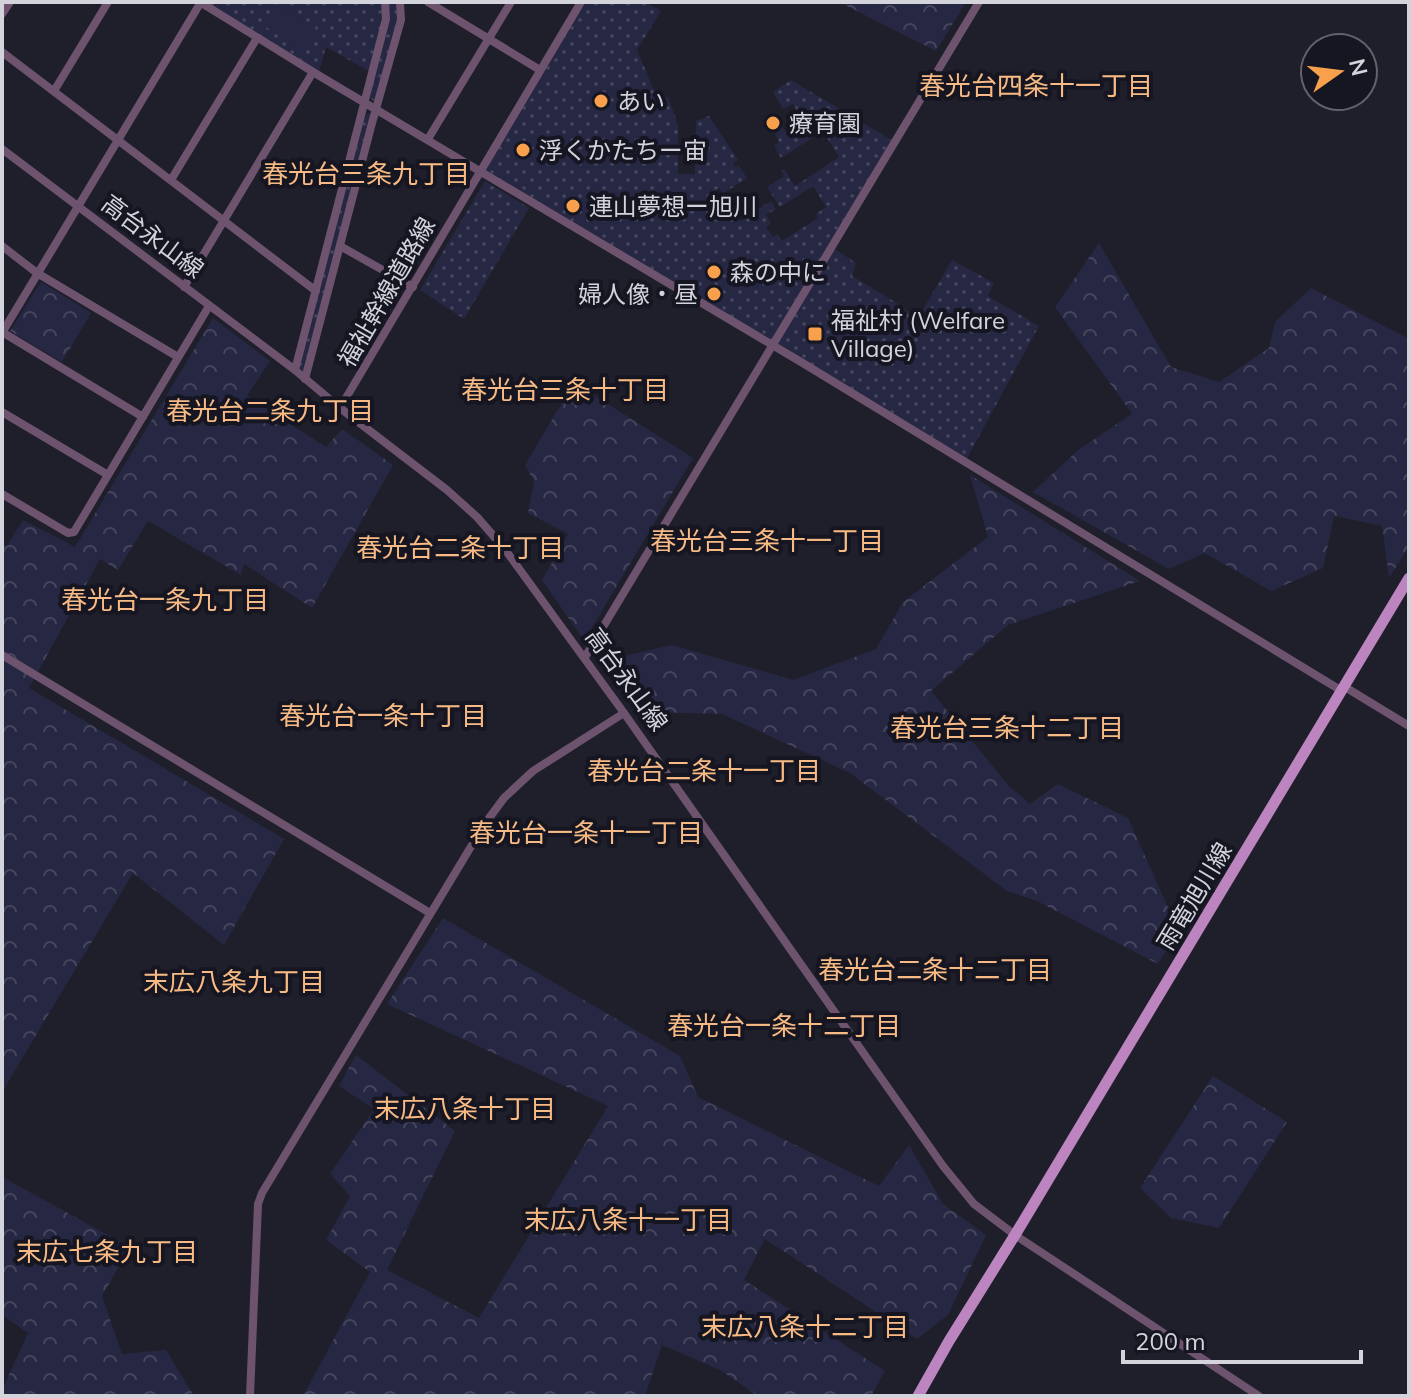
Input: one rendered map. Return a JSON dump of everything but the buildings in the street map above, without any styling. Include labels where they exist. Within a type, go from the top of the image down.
[{"type":"main road","name":"雨竜旭川線","points":[[1015,1235],[1409,578]]},
{"type":"main road","points":[[918,1396],[1015,1235]]},
{"type":"street","points":[[2,14],[10,2]]},
{"type":"street","points":[[54,91],[108,2]]},
{"type":"street","points":[[143,417],[2,332],[200,2],[1409,726]]},
{"type":"street","points":[[295,370],[386,19],[385,2]]},
{"type":"street","points":[[305,379],[401,20],[400,2]]},
{"type":"street","points":[[428,2],[540,70]]},
{"type":"street","points":[[428,139],[511,2]]},
{"type":"street","name":"福祉幹線道路線","points":[[340,408],[581,2]]},
{"type":"street","points":[[585,657],[979,2]]},
{"type":"street","points":[[171,180],[257,38]]},
{"type":"street","points":[[2,52],[316,291]]},
{"type":"street","points":[[184,287],[313,72]]},
{"type":"street","name":"高台永山線","points":[[2,149],[295,370],[477,517],[504,548],[585,657],[943,1166],[974,1204],[1015,1235],[1259,1396]]},
{"type":"street","points":[[2,246],[37,273],[178,357]]},
{"type":"street","points":[[340,246],[413,287]]},
{"type":"street","points":[[2,494],[68,533],[74,532],[209,306]]},
{"type":"street","points":[[2,412],[108,475]]},
{"type":"street","points":[[2,655],[430,913]]},
{"type":"street","points":[[250,1396],[258,1204],[262,1193],[430,913],[504,798],[533,771],[624,713]]},
{"type":"green space","points":[[200,2],[385,2],[372,73],[326,47],[318,75]]},
{"type":"green space","points":[[388,2],[397,2],[398,20],[376,103],[370,98]]},
{"type":"green space","points":[[581,2],[646,2],[661,11],[637,50],[657,97],[668,97],[678,125],[678,174],[695,174],[696,121],[709,116],[738,160],[733,164],[739,166],[747,178],[723,194],[719,188],[707,196],[723,220],[735,213],[740,221],[771,201],[776,209],[766,215],[771,223],[766,227],[773,237],[777,234],[782,241],[818,218],[816,214],[826,207],[813,186],[780,207],[767,187],[784,176],[781,170],[784,169],[795,186],[839,157],[823,131],[781,158],[774,146],[779,142],[775,134],[780,128],[790,138],[807,127],[793,104],[783,109],[773,92],[791,80],[895,142],[832,247],[856,263],[852,276],[902,306],[917,320],[952,260],[994,283],[988,296],[1039,326],[965,462],[479,171]]},
{"type":"green space","points":[[847,2],[966,2],[936,51],[845,5]]},
{"type":"green space","points":[[276,4],[316,27],[303,51],[263,25]]},
{"type":"green space","points":[[368,113],[371,114],[305,372],[299,367]]},
{"type":"green space","points":[[485,181],[529,208],[464,319],[420,290]]},
{"type":"green space","points":[[1099,243],[1171,367],[1219,382],[1269,348],[1275,322],[1311,288],[1409,339],[1409,547],[1389,578],[1382,526],[1334,516],[1323,568],[1271,591],[1205,553],[1169,569],[1033,492],[1078,450],[1132,414],[1055,307]]},
{"type":"green space","points":[[41,282],[91,313],[62,362],[10,331]]},
{"type":"green space","points":[[213,318],[270,361],[247,396],[326,447],[342,429],[393,465],[312,608],[244,564],[241,575],[148,521],[118,570],[100,559],[29,688],[284,839],[224,945],[133,873],[2,1092],[2,544],[7,546],[23,520],[75,547]]},
{"type":"green space","points":[[576,384],[693,458],[587,636],[581,636],[542,580],[568,534],[528,513],[534,481],[525,465]]},
{"type":"green space","points":[[970,475],[1140,581],[1008,625],[931,691],[1009,786],[1030,804],[1058,784],[1128,818],[1178,930],[1158,964],[1037,901],[1007,891],[850,773],[722,714],[645,712],[607,660],[672,645],[793,680],[876,649],[903,602],[988,537]]},
{"type":"green space","points":[[443,918],[680,1056],[698,1097],[879,1186],[909,1145],[943,1204],[986,1235],[948,1315],[917,1339],[765,1239],[744,1280],[885,1371],[871,1396],[758,1396],[720,1370],[662,1345],[645,1396],[303,1396],[370,1272],[326,1240],[350,1196],[330,1174],[374,1109],[339,1086],[356,1055],[455,1131],[387,1270],[479,1318],[608,1106],[387,1004]]},
{"type":"green space","points":[[1213,1076],[1287,1122],[1219,1228],[1171,1218],[1140,1188]]},
{"type":"green space","points":[[2,1177],[130,1247],[102,1296],[122,1354],[166,1350],[194,1396],[2,1396],[28,1333],[2,1315]]},
{"type":"place","name":"あい","points":[[601,101]]},
{"type":"place","name":"療育園","points":[[773,123]]},
{"type":"place","name":"浮くかたちー宙","points":[[523,150]]},
{"type":"place","name":"連山夢想ー旭川","points":[[573,206]]},
{"type":"place","name":"森の中に","points":[[714,272]]},
{"type":"place","name":"婦人像・昼","points":[[714,294]]},
{"type":"place","name":"福祉村 (Welfare Village)","points":[[815,334]]},
{"type":"district","name":"春光台四条十一丁目","points":[[1036,85]]},
{"type":"district","name":"春光台三条九丁目","points":[[366,173]]},
{"type":"district","name":"春光台三条十丁目","points":[[565,389]]},
{"type":"district","name":"春光台二条九丁目","points":[[270,410]]},
{"type":"district","name":"春光台三条十一丁目","points":[[767,540]]},
{"type":"district","name":"春光台二条十丁目","points":[[460,547]]},
{"type":"district","name":"春光台一条九丁目","points":[[165,599]]},
{"type":"district","name":"春光台一条十丁目","points":[[383,715]]},
{"type":"district","name":"春光台三条十二丁目","points":[[1007,727]]},
{"type":"district","name":"春光台二条十一丁目","points":[[704,770]]},
{"type":"district","name":"春光台一条十一丁目","points":[[586,832]]},
{"type":"district","name":"春光台二条十二丁目","points":[[935,969]]},
{"type":"district","name":"末広八条九丁目","points":[[234,981]]},
{"type":"district","name":"春光台一条十二丁目","points":[[784,1025]]},
{"type":"district","name":"末広八条十丁目","points":[[465,1108]]},
{"type":"district","name":"末広八条十一丁目","points":[[628,1219]]},
{"type":"district","name":"末広七条九丁目","points":[[107,1251]]},
{"type":"district","name":"末広八条十二丁目","points":[[805,1326]]}]
